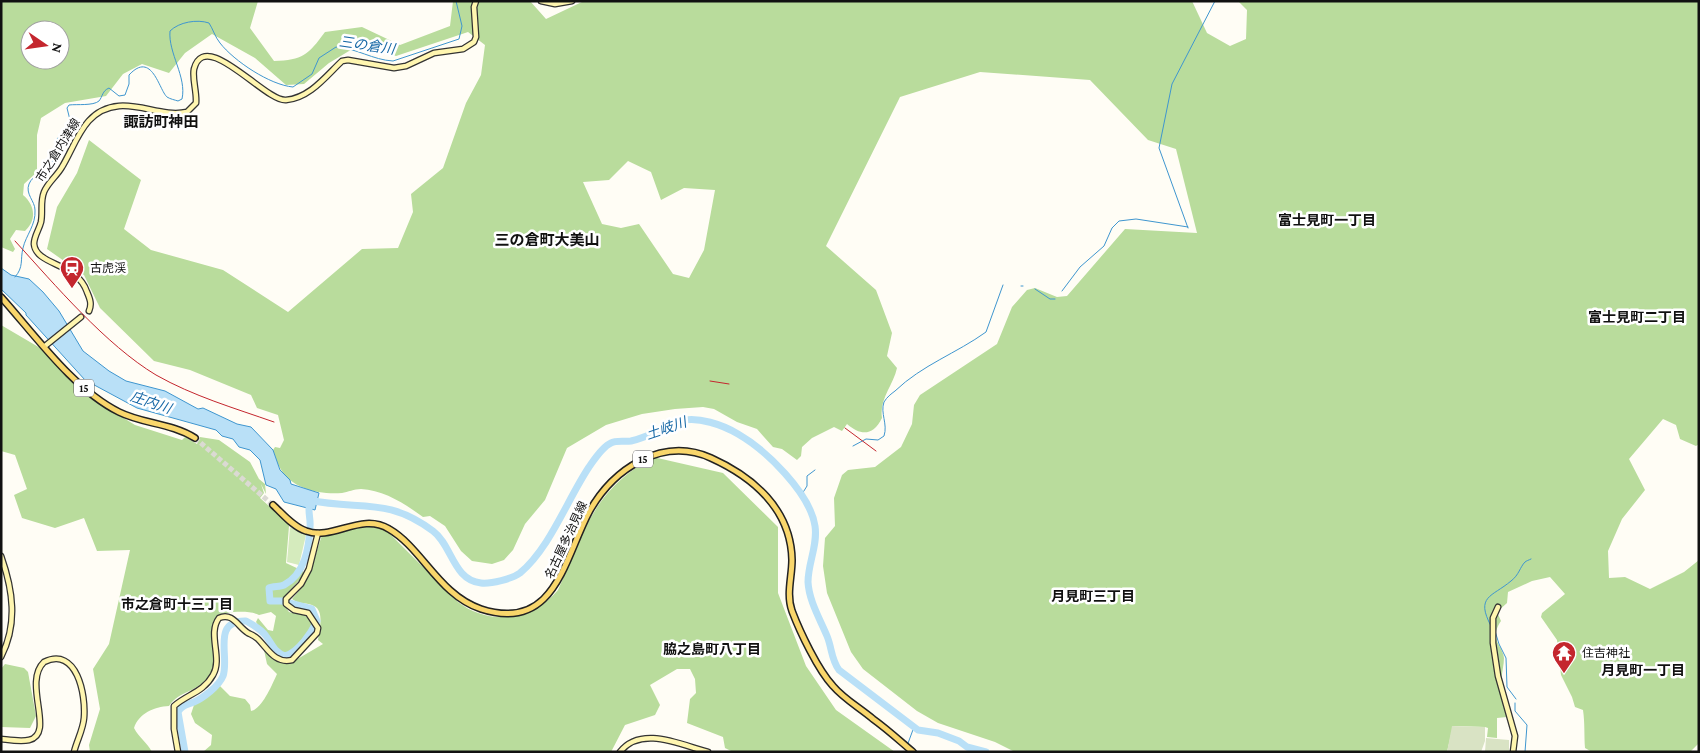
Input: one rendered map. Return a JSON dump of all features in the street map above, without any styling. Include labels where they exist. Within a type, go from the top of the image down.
[{"type":"main road","name":"市之倉内津線","points":[[88,311],[90,301],[80,278],[69,269],[39,255],[34,244],[41,222],[41,202],[45,190],[62,168],[78,135],[91,118],[110,108],[121,106],[170,113],[187,112],[196,103],[194,69],[201,59],[206,56],[221,58],[272,97],[284,100],[302,96],[342,61],[348,60],[385,68],[406,66],[434,53],[463,49],[474,42],[477,32],[474,6],[476,1]]},
{"type":"main road","points":[[541,1],[555,4],[572,1]]},
{"type":"main road","name":"15","points":[[1,297],[47,345],[82,386],[115,410],[126,416],[179,430],[195,438]]},
{"type":"main road","points":[[47,345],[80,318]]},
{"type":"main road","name":"名古屋多治見線","points":[[273,505],[305,531],[316,533],[364,523],[382,525],[394,533],[446,587],[468,603],[487,610],[517,612],[539,604],[554,589],[590,511],[601,494],[620,475],[642,459],[654,454],[683,452],[705,456],[753,482],[768,497],[781,520],[790,548],[789,589],[792,611],[823,672],[834,688],[914,752]]},
{"type":"main road","points":[[178,752],[174,729],[174,706],[199,692],[211,680],[216,671],[216,623],[223,617],[233,618],[259,640],[270,654],[283,661],[292,660],[314,637],[318,628],[314,620],[305,612],[289,608],[286,604],[286,599],[301,584],[309,569],[316,533]]},
{"type":"main road","points":[[1,556],[9,580],[13,608],[11,628],[1,657]]},
{"type":"main road","points":[[1498,607],[1493,618],[1493,643],[1498,676],[1515,736],[1513,752]]},
{"type":"main road","points":[[1,739],[31,740],[38,735],[42,723],[35,689],[36,674],[44,662],[50,659],[59,659],[68,662],[78,675],[84,711],[82,730],[74,752]]},
{"type":"main road","points":[[620,752],[632,741],[642,738],[654,738],[708,752]]},
{"type":"green space","points":[[1,1],[258,1],[250,28],[274,61],[292,59],[304,55],[325,32],[362,27],[400,45],[450,26],[453,1],[530,1],[546,19],[584,1],[1192,1],[1207,33],[1230,46],[1246,39],[1247,10],[1238,1],[1699,1],[1699,444],[1696,446],[1680,439],[1676,425],[1663,419],[1629,459],[1645,490],[1622,519],[1608,551],[1609,578],[1625,577],[1650,589],[1684,572],[1699,560],[1699,743],[1690,752],[1592,752],[1585,748],[1583,710],[1575,707],[1561,675],[1557,640],[1541,617],[1542,613],[1565,594],[1550,577],[1532,581],[1508,592],[1507,603],[1497,612],[1501,621],[1497,628],[1496,638],[1504,658],[1502,678],[1507,717],[1497,718],[1497,738],[1487,737],[1488,728],[1485,727],[1453,726],[1447,752],[1015,752],[995,742],[938,723],[917,711],[863,669],[851,652],[827,593],[823,566],[825,538],[835,526],[834,498],[842,475],[848,470],[875,467],[901,447],[912,424],[914,405],[920,395],[997,344],[1012,307],[1027,290],[1035,288],[1057,297],[1067,296],[1125,229],[1197,233],[1176,149],[1148,140],[1090,80],[980,72],[900,97],[826,246],[876,290],[892,333],[887,356],[897,368],[884,399],[882,418],[875,428],[871,431],[862,432],[847,424],[842,431],[834,427],[812,438],[802,447],[801,456],[797,460],[782,449],[773,447],[757,429],[737,422],[714,409],[703,407],[675,409],[642,414],[606,425],[567,448],[545,500],[525,524],[513,550],[504,560],[492,564],[472,561],[461,551],[445,526],[430,516],[423,517],[386,495],[361,489],[342,493],[316,492],[291,481],[280,468],[273,450],[275,447],[280,448],[284,440],[278,415],[257,408],[251,395],[190,370],[154,361],[100,308],[84,275],[47,249],[57,207],[77,173],[89,140],[141,180],[124,229],[151,250],[223,270],[288,312],[362,249],[398,248],[413,212],[411,194],[443,168],[466,103],[481,75],[485,45],[468,32],[396,56],[359,45],[329,63],[304,84],[286,85],[255,58],[212,34],[185,53],[169,73],[142,64],[123,74],[106,96],[65,103],[41,118],[37,135],[37,172],[24,184],[23,195],[30,203],[33,217],[25,231],[16,230],[10,239],[15,249],[13,252],[1,247]],"holes":[[[628,161],[651,172],[661,200],[684,188],[715,190],[704,250],[689,278],[673,274],[639,224],[621,228],[602,224],[583,182],[609,180]]]},
{"type":"green space","points":[[1,325],[47,352],[109,409],[135,425],[182,440],[185,437],[197,444],[200,437],[219,440],[250,462],[259,479],[265,484],[266,494],[261,484],[264,493],[260,498],[286,521],[289,526],[286,563],[303,571],[304,575],[285,596],[283,603],[289,612],[308,617],[313,623],[308,633],[289,653],[284,654],[271,643],[256,622],[258,618],[268,630],[273,631],[276,616],[271,612],[259,615],[250,612],[231,612],[216,617],[212,629],[215,664],[209,677],[198,687],[179,696],[169,706],[148,712],[139,718],[136,723],[134,728],[152,752],[90,752],[89,745],[100,709],[93,669],[109,644],[130,550],[97,551],[84,518],[55,528],[22,518],[14,495],[27,489],[15,455],[1,451]]},
{"type":"green space","points":[[653,457],[723,473],[778,527],[778,593],[806,666],[836,710],[895,752],[733,752],[725,748],[723,737],[687,723],[690,699],[696,693],[695,679],[690,669],[677,669],[650,685],[660,705],[655,715],[625,725],[611,752],[203,752],[211,745],[212,735],[195,723],[191,714],[194,705],[220,686],[230,696],[245,699],[250,705],[251,711],[259,706],[277,674],[267,664],[264,650],[274,660],[289,664],[323,644],[318,640],[320,617],[317,609],[314,606],[292,599],[303,586],[310,572],[322,535],[362,527],[386,530],[458,602],[470,610],[496,617],[510,617],[523,614],[548,600],[558,590],[584,531],[603,499],[616,484]]},
{"type":"green space","points":[[290,527],[306,535],[299,565],[287,562]]},
{"type":"green space","points":[[5,664],[24,668],[28,672],[36,716],[30,728],[1,727],[1,669]]},
{"type":"green space","points":[[1452,726],[1485,727],[1485,741],[1481,752],[1447,752]]},
{"type":"green space","points":[[1486,738],[1509,740],[1509,752],[1485,752]]},
{"type":"water","name":"庄内川","points":[[1,268],[11,275],[29,279],[43,292],[59,311],[83,351],[109,371],[126,381],[165,391],[198,409],[203,408],[237,424],[251,427],[273,450],[280,470],[290,480],[291,484],[319,493],[315,510],[284,502],[276,489],[266,485],[260,460],[250,450],[239,447],[233,439],[222,436],[216,430],[137,408],[85,380],[26,313],[1,289]]},
{"type":"waterway","name":"三の倉川","points":[[15,277],[20,270],[23,248],[35,215],[35,207],[28,191],[29,184],[36,176],[51,169],[56,140],[71,124],[67,108],[69,105],[96,103],[109,88],[119,96],[125,95],[129,84],[129,75],[137,68],[144,67],[154,74],[167,97],[178,101],[182,99],[182,82],[170,39],[170,31],[178,25],[199,21],[209,23],[220,43],[243,64],[263,77],[293,87],[312,74],[319,58],[336,47],[351,49],[378,59],[393,61],[459,39],[462,26],[456,1]]},
{"type":"waterway","points":[[1188,228],[1159,148],[1172,84],[1215,1]]},
{"type":"waterway","points":[[1062,291],[1080,267],[1104,246],[1112,228],[1119,221],[1136,219],[1188,227]]},
{"type":"waterway","points":[[853,446],[866,439],[878,440],[884,436],[883,406],[891,394],[928,366],[986,332],[1003,285]]},
{"type":"waterway","points":[[1035,289],[1050,299],[1055,299]]},
{"type":"waterway","name":"土岐川","points":[[309,500],[372,507],[401,513],[433,531],[445,545],[464,576],[481,583],[496,582],[520,573],[531,563],[549,537],[589,467],[604,447],[613,442],[631,441],[640,438],[680,421],[695,420],[718,425],[732,431],[761,450],[785,474],[805,500],[811,513],[816,533],[808,575],[809,589],[829,640],[834,662],[839,670],[918,730],[938,733],[959,741],[967,747],[986,752]]},
{"type":"waterway","points":[[802,494],[807,486],[807,476],[815,470]]},
{"type":"waterway","points":[[185,752],[178,712],[183,707],[206,695],[221,680],[225,668],[225,633],[229,626],[235,622],[246,621],[262,631],[276,650],[285,656],[300,646],[317,621],[312,609],[282,601],[270,601],[269,588],[284,585],[297,574],[301,567],[307,552],[310,501]]},
{"type":"waterway","points":[[1491,626],[1486,616],[1485,603],[1492,594],[1514,579],[1525,562],[1531,559]]},
{"type":"waterway","points":[[1495,631],[1506,658],[1507,687],[1516,699]]},
{"type":"waterway","points":[[1515,703],[1515,711],[1527,725],[1525,752]]},
{"type":"waterway","points":[[907,746],[914,727]]},
{"type":"tunnel","points":[[195,438],[273,505]]},
{"type":"railway","points":[[15,241],[100,331],[137,362],[156,375],[184,389],[274,422]]},
{"type":"railway","points":[[710,381],[729,384]]},
{"type":"railway","points":[[845,428],[876,451]]},
{"type":"place","name":"古虎渓","points":[[72,289]]},
{"type":"place","name":"住吉神社","points":[[1564,674]]},
{"type":"district","name":"諏訪町神田","points":[[161,122]]},
{"type":"district","name":"富士見町一丁目","points":[[1327,220]]},
{"type":"district","name":"三の倉町大美山","points":[[547,240]]},
{"type":"district","name":"富士見町二丁目","points":[[1637,317]]},
{"type":"district","name":"月見町三丁目","points":[[1093,596]]},
{"type":"district","name":"市之倉町十三丁目","points":[[177,604]]},
{"type":"district","name":"脇之島町八丁目","points":[[712,649]]},
{"type":"district","name":"月見町一丁目","points":[[1643,670]]}]
